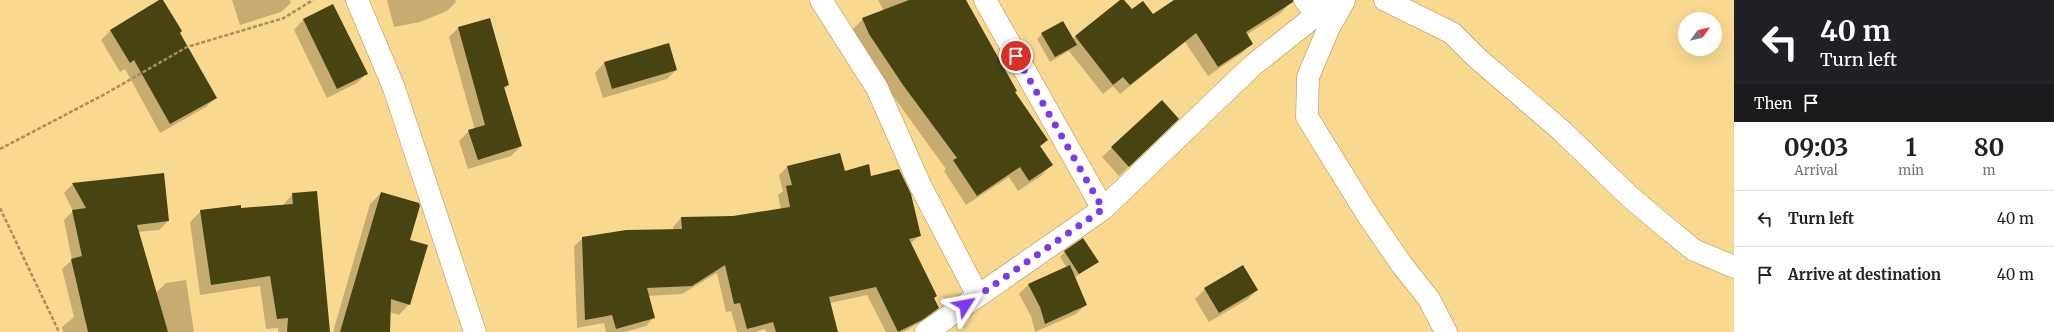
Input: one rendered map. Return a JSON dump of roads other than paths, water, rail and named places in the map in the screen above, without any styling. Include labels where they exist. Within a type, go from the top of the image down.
[{"type":"street","points":[[357,0],[394,88],[474,332]]},
{"type":"street","points":[[821,0],[877,88],[920,184],[978,296]]},
{"type":"street","points":[[985,0],[1103,209]]},
{"type":"street","points":[[926,332],[1103,209],[1311,8],[1335,0]]},
{"type":"street","points":[[1344,0],[1329,27],[1308,77],[1307,117],[1367,214],[1402,265],[1429,299],[1446,332]]},
{"type":"street","points":[[1385,0],[1452,33],[1477,58],[1562,131],[1629,196],[1662,224],[1694,250],[1734,267]]}]
